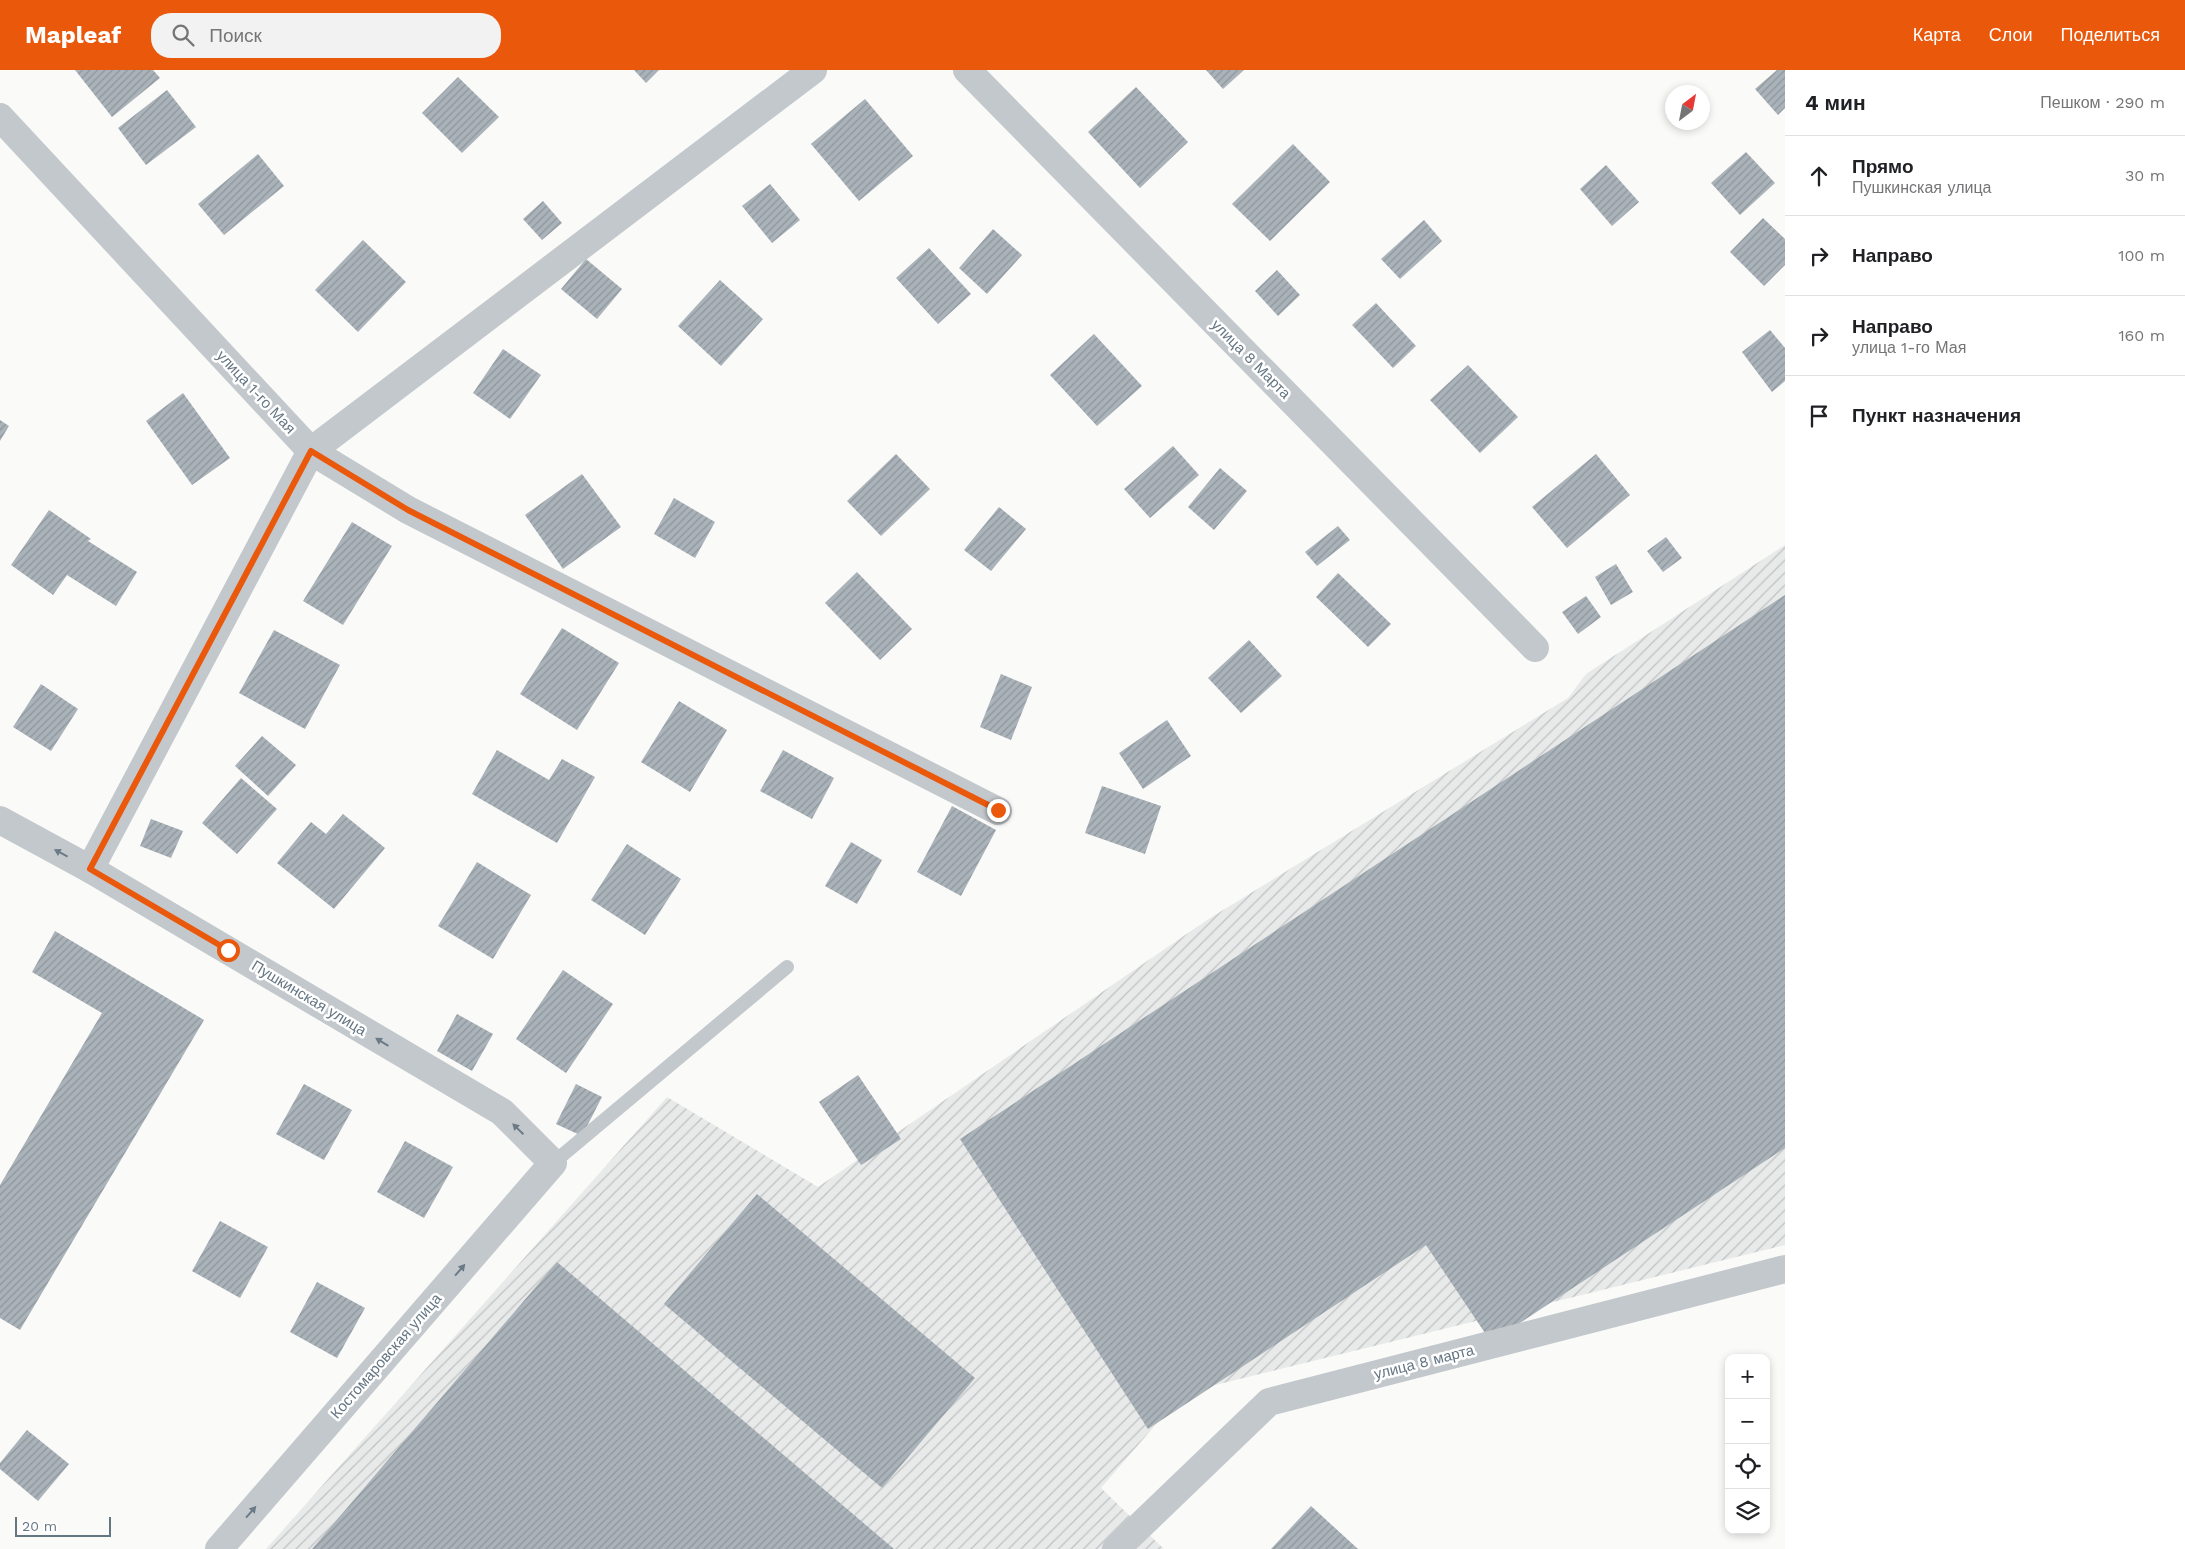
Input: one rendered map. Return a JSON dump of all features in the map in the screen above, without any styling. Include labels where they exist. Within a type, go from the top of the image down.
[{"type":"street","points":[[90,869],[311,451],[813,70]]},
{"type":"street","name":"улица 8 Марта","points":[[967,70],[1535,648]]},
{"type":"street","name":"улица 1-го Мая","points":[[0,117],[311,451],[408,510],[998,810]]},
{"type":"street","name":"Пушкинская улица","points":[[0,820],[90,869],[502,1112],[553,1163]]},
{"type":"street","name":"Костомаровская улица","points":[[219,1549],[553,1163]]},
{"type":"street","name":"улица 8 марта","points":[[1116,1549],[1269,1402],[1785,1269]]},
{"type":"lane","points":[[553,1163],[787,967]]},
{"type":"shaded area","points":[[1785,545],[1785,1245],[1183,1393],[1101,1488],[1164,1549],[266,1549],[667,1097],[818,1187],[1207,920],[1568,698],[1586,674]]},
{"type":"building","points":[[75,70],[153,70],[160,78],[112,117]]},
{"type":"building","points":[[634,70],[659,70],[646,83]]},
{"type":"building","points":[[1206,70],[1244,70],[1223,89]]},
{"type":"building","points":[[1777,70],[1785,70],[1785,108],[1778,115],[1755,89]]},
{"type":"building","points":[[458,77],[499,117],[462,153],[422,113]]},
{"type":"building","points":[[1136,87],[1188,142],[1140,188],[1088,132]]},
{"type":"building","points":[[167,90],[196,127],[146,165],[118,128]]},
{"type":"building","points":[[865,99],[913,156],[859,201],[811,144]]},
{"type":"building","points":[[1293,144],[1330,182],[1270,241],[1232,204]]},
{"type":"building","points":[[1746,152],[1775,183],[1740,215],[1711,183]]},
{"type":"building","points":[[258,154],[284,186],[224,235],[198,204]]},
{"type":"building","points":[[1606,165],[1639,202],[1612,226],[1580,189]]},
{"type":"building","points":[[770,184],[800,220],[772,243],[742,206]]},
{"type":"building","points":[[543,201],[562,223],[542,240],[523,219]]},
{"type":"building","points":[[1763,218],[1785,239],[1785,265],[1764,286],[1730,252]]},
{"type":"building","points":[[1424,220],[1442,241],[1400,279],[1381,259]]},
{"type":"building","points":[[993,229],[1022,255],[987,294],[959,268]]},
{"type":"building","points":[[363,240],[406,282],[358,332],[315,290]]},
{"type":"building","points":[[929,248],[971,294],[938,324],[896,278]]},
{"type":"building","points":[[586,259],[622,289],[597,319],[561,289]]},
{"type":"building","points":[[1277,270],[1300,295],[1278,316],[1255,291]]},
{"type":"building","points":[[720,280],[763,319],[721,366],[678,326]]},
{"type":"building","points":[[1376,303],[1416,346],[1393,368],[1352,325]]},
{"type":"building","points":[[1770,330],[1785,348],[1785,381],[1772,392],[1742,352]]},
{"type":"building","points":[[1094,334],[1142,386],[1097,426],[1050,375]]},
{"type":"building","points":[[503,349],[541,375],[510,419],[473,393]]},
{"type":"building","points":[[1468,365],[1518,417],[1480,453],[1430,400]]},
{"type":"building","points":[[183,393],[230,458],[192,485],[146,421]]},
{"type":"building","points":[[0,420],[9,426],[0,441]]},
{"type":"building","points":[[1173,446],[1199,475],[1150,518],[1124,489]]},
{"type":"building","points":[[896,454],[930,489],[881,536],[847,501]]},
{"type":"building","points":[[1596,454],[1630,495],[1567,548],[1532,507]]},
{"type":"building","points":[[1220,468],[1247,491],[1214,530],[1188,507]]},
{"type":"building","points":[[582,474],[621,527],[563,569],[525,515]]},
{"type":"building","points":[[674,498],[715,522],[695,558],[654,534]]},
{"type":"building","points":[[999,507],[1026,529],[991,571],[964,550]]},
{"type":"building","points":[[49,510],[91,539],[88,541],[137,572],[116,606],[67,575],[53,595],[11,565]]},
{"type":"building","points":[[352,522],[392,546],[343,625],[303,601]]},
{"type":"building","points":[[1338,526],[1350,540],[1317,566],[1305,552]]},
{"type":"building","points":[[1666,537],[1682,558],[1663,572],[1647,551]]},
{"type":"building","points":[[1616,564],[1633,592],[1611,605],[1595,577]]},
{"type":"building","points":[[857,572],[912,629],[880,660],[825,603]]},
{"type":"building","points":[[1338,573],[1391,624],[1368,647],[1316,597]]},
{"type":"building","points":[[1785,595],[1785,1148],[1491,1342],[1426,1245],[1148,1429],[960,1139]]},
{"type":"building","points":[[1586,596],[1601,617],[1578,634],[1562,612]]},
{"type":"building","points":[[562,628],[619,663],[577,730],[520,694]]},
{"type":"building","points":[[274,630],[340,665],[305,729],[239,693]]},
{"type":"building","points":[[1249,640],[1282,676],[1241,713],[1208,678]]},
{"type":"building","points":[[1001,674],[1032,687],[1011,740],[980,727]]},
{"type":"building","points":[[41,684],[78,709],[51,751],[13,727]]},
{"type":"building","points":[[679,701],[727,730],[690,792],[641,762]]},
{"type":"building","points":[[1167,720],[1191,756],[1143,789],[1119,753]]},
{"type":"building","points":[[262,736],[296,765],[268,796],[235,766]]},
{"type":"building","points":[[497,750],[549,780],[562,759],[595,777],[557,843],[472,794]]},
{"type":"building","points":[[783,750],[834,778],[812,819],[760,791]]},
{"type":"building","points":[[241,778],[277,809],[237,854],[202,823]]},
{"type":"building","points":[[1102,786],[1161,806],[1145,854],[1085,833]]},
{"type":"building","points":[[952,806],[996,830],[961,896],[917,872]]},
{"type":"building","points":[[343,814],[385,848],[334,909],[277,863],[311,822],[326,834]]},
{"type":"building","points":[[151,819],[183,831],[171,858],[140,846]]},
{"type":"building","points":[[851,842],[882,860],[857,904],[825,886]]},
{"type":"building","points":[[627,844],[681,879],[645,935],[591,900]]},
{"type":"building","points":[[477,862],[531,895],[493,959],[438,926]]},
{"type":"building","points":[[55,931],[204,1020],[20,1330],[0,1318],[0,1185],[102,1013],[32,972]]},
{"type":"building","points":[[563,970],[613,1004],[566,1073],[516,1039]]},
{"type":"building","points":[[457,1014],[493,1034],[472,1071],[437,1051]]},
{"type":"building","points":[[858,1075],[901,1139],[861,1165],[819,1102]]},
{"type":"building","points":[[304,1084],[352,1110],[324,1160],[276,1134]]},
{"type":"building","points":[[576,1084],[602,1097],[582,1136],[556,1124]]},
{"type":"building","points":[[405,1141],[453,1167],[424,1218],[377,1192]]},
{"type":"building","points":[[757,1194],[975,1378],[882,1488],[664,1304]]},
{"type":"building","points":[[220,1221],[268,1247],[240,1298],[192,1271]]},
{"type":"building","points":[[557,1262],[894,1549],[312,1549]]},
{"type":"building","points":[[317,1282],[365,1308],[337,1358],[290,1332]]},
{"type":"building","points":[[27,1430],[69,1464],[38,1501],[0,1469],[0,1463]]},
{"type":"building","points":[[1311,1506],[1358,1549],[1271,1549]]},
{"type":"route","points":[[228,950],[90,869],[311,451],[408,510],[998,810]]}]
